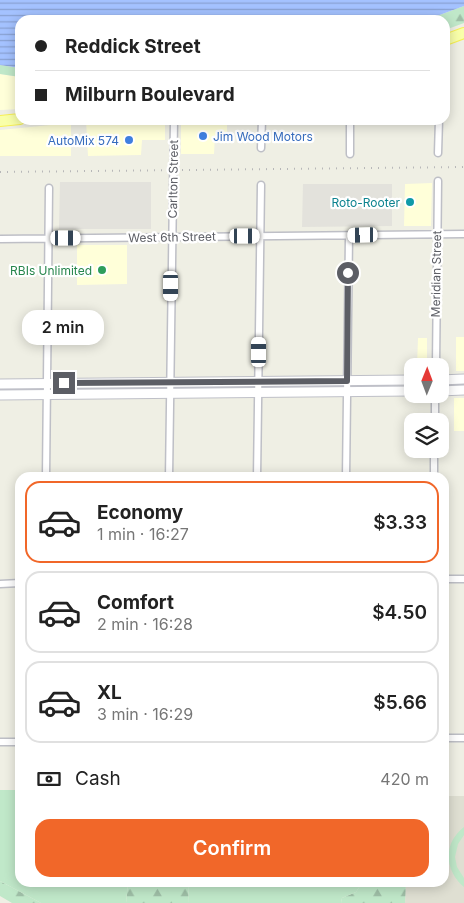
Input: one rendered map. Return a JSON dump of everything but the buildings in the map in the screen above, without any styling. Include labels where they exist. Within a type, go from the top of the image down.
[{"type":"main road","points":[[450,38],[464,32]]},
{"type":"main road","points":[[0,121],[15,120]]},
{"type":"street","name":"Carlton Street","points":[[169,472],[174,125]]},
{"type":"street","points":[[261,148],[262,125]]},
{"type":"street","points":[[350,125],[350,154]]},
{"type":"street","points":[[438,125],[438,153]]},
{"type":"street","name":"Meridian Street","points":[[436,358],[438,181]]},
{"type":"street","points":[[257,472],[261,185]]},
{"type":"street","points":[[46,472],[49,188]]},
{"type":"street","name":"West 6th Street","points":[[0,238],[464,234]]},
{"type":"street","points":[[346,472],[349,236]]},
{"type":"street","points":[[449,380],[464,379]]},
{"type":"street","points":[[0,384],[404,380]]},
{"type":"street","points":[[449,391],[464,390]]},
{"type":"street","points":[[0,395],[404,391]]},
{"type":"street","points":[[434,458],[434,472]]},
{"type":"street","points":[[449,579],[464,579]]},
{"type":"street","points":[[0,584],[15,583]]},
{"type":"street","points":[[449,738],[464,738]]},
{"type":"street","points":[[0,742],[15,742]]},
{"type":"shaded area","points":[[0,74],[15,76],[15,109],[0,110]]},
{"type":"shaded area","points":[[71,125],[71,156],[0,156],[0,130]]},
{"type":"shaded area","points":[[86,125],[165,125],[165,140],[142,140],[141,155],[88,156]]},
{"type":"shaded area","points":[[181,125],[227,125],[227,136],[215,136],[214,154],[181,154]]},
{"type":"shaded area","points":[[60,182],[151,182],[151,229],[59,229]]},
{"type":"shaded area","points":[[432,183],[431,226],[404,226],[405,184]]},
{"type":"shaded area","points":[[303,184],[392,184],[392,226],[302,227]]},
{"type":"shaded area","points":[[77,245],[127,245],[127,284],[77,285]]},
{"type":"shaded area","points":[[456,337],[464,337],[464,371],[456,371]]},
{"type":"shaded area","points":[[418,338],[427,338],[427,358],[417,358]]},
{"type":"shaded area","points":[[454,398],[464,398],[464,431],[454,431]]},
{"type":"shaded area","points":[[449,796],[464,796],[464,903],[405,903],[406,887],[449,887]]},
{"type":"green space","points":[[464,6],[464,23],[450,28],[450,15],[440,15]]},
{"type":"green space","points":[[0,65],[15,67],[15,76],[0,74]]},
{"type":"green space","points":[[0,790],[15,790],[15,887],[128,887],[126,903],[41,903],[0,881]]},
{"type":"green space","points":[[464,827],[464,835],[458,844],[455,857],[457,867],[464,878],[464,887],[453,873],[450,865],[449,849],[457,833]]},
{"type":"green space","points":[[0,881],[41,903],[12,903],[0,896]]},
{"type":"green space","points":[[128,887],[188,887],[189,903],[126,903]]},
{"type":"green space","points":[[188,887],[359,887],[356,892],[342,898],[341,903],[189,903]]},
{"type":"green space","points":[[359,887],[406,887],[405,903],[341,903],[342,898],[356,892]]},
{"type":"water","points":[[0,0],[464,0],[464,6],[440,15],[15,15],[15,67],[0,65]]},
{"type":"railway","points":[[0,172],[464,167]]},
{"type":"place","name":"Jim Wood Motors","points":[[203,136]]},
{"type":"place","name":"AutoMix 574","points":[[129,140]]},
{"type":"place","name":"Roto-Rooter","points":[[410,202]]},
{"type":"place","name":"RBIs Unlimited","points":[[102,270]]},
{"type":"route","points":[[64,383],[347,381],[348,273]]}]
